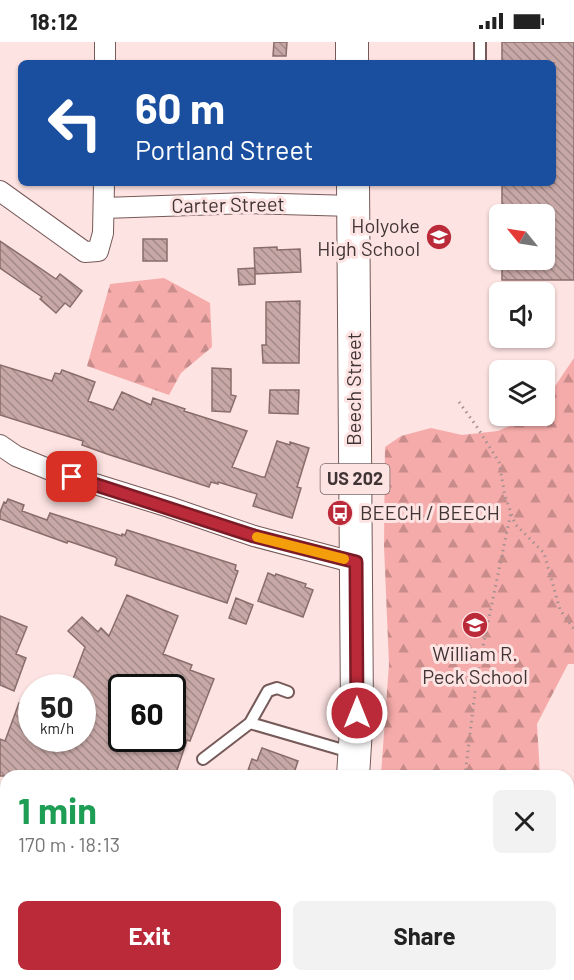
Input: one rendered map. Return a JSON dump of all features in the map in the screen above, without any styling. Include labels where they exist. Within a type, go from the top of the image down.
[{"type":"main road","points":[[352,42],[352,60]]},
{"type":"main road","name":"Beech Street","points":[[353,194],[357,713],[354,765]]},
{"type":"street","points":[[105,42],[105,60]]},
{"type":"street","points":[[0,191],[84,252],[98,251],[103,233],[104,186]]},
{"type":"street","name":"Carter Street","points":[[104,208],[238,203],[353,194]]},
{"type":"street","points":[[0,445],[16,456],[53,471],[254,536],[356,562]]},
{"type":"lane","points":[[480,42],[480,60]]},
{"type":"lane","points":[[203,759],[250,723],[268,691],[278,688],[288,693]]},
{"type":"lane","points":[[250,723],[354,765]]},
{"type":"path","points":[[459,402],[477,426],[498,462],[505,496],[515,524],[544,553],[560,610],[574,630]]},
{"type":"path","points":[[466,770],[477,675],[511,512]]},
{"type":"green space","points":[[164,278],[210,303],[212,347],[181,373],[169,395],[87,366],[110,284]]},
{"type":"green space","name":"William R. Peck School","points":[[574,358],[574,664],[568,664],[537,724],[540,770],[381,770],[389,664],[384,546],[385,447],[401,436],[431,428],[462,435],[498,431],[510,426],[555,426],[555,386]]},
{"type":"building","points":[[274,42],[287,42],[286,56],[273,56]]},
{"type":"building","points":[[502,42],[574,42],[574,280],[502,280],[502,270],[555,270],[555,204],[502,204],[502,186],[556,186],[556,60],[502,60]]},
{"type":"building","points":[[143,239],[167,239],[167,261],[143,261]]},
{"type":"building","points":[[0,241],[56,279],[60,274],[82,291],[70,307],[65,303],[56,313],[40,299],[42,297],[0,268]]},
{"type":"building","points":[[277,247],[277,250],[300,249],[301,272],[255,274],[254,248]]},
{"type":"building","points":[[255,268],[255,284],[239,285],[238,269]]},
{"type":"building","points":[[300,301],[299,363],[263,363],[262,345],[266,345],[266,302]]},
{"type":"building","points":[[0,365],[52,381],[55,373],[60,374],[62,370],[95,382],[88,401],[113,410],[122,392],[151,405],[153,398],[185,409],[184,411],[247,431],[232,467],[262,477],[265,477],[277,441],[290,445],[290,442],[309,448],[297,487],[301,488],[292,518],[253,506],[257,494],[218,482],[218,484],[211,482],[209,487],[82,445],[83,441],[0,415]]},
{"type":"building","points":[[212,368],[231,369],[231,395],[236,396],[230,412],[212,411]]},
{"type":"building","points":[[270,390],[299,390],[298,414],[269,413]]},
{"type":"building","points":[[8,499],[24,505],[22,511],[47,520],[50,513],[122,536],[127,530],[236,565],[235,570],[238,571],[227,603],[115,565],[117,559],[115,557],[0,519],[4,502],[6,503]]},
{"type":"building","points":[[268,573],[306,584],[305,587],[313,590],[303,617],[258,601]]},
{"type":"building","points":[[127,595],[178,616],[163,654],[192,665],[190,670],[214,679],[190,741],[187,740],[186,743],[186,674],[108,674],[108,752],[183,752],[177,770],[0,770],[0,739],[5,741],[18,706],[18,752],[96,752],[96,674],[75,674],[85,647],[68,631],[82,617],[98,632],[101,628],[109,636]]},
{"type":"building","points":[[236,598],[253,605],[246,624],[229,618]]},
{"type":"building","points":[[0,616],[27,627],[16,654],[26,658],[20,674],[18,674],[14,691],[0,685]]},
{"type":"building","points":[[262,748],[298,761],[295,770],[248,770],[252,759],[257,761]]},
{"type":"slow traffic","points":[[257,537],[344,559]]},
{"type":"place","name":"Holyoke High School","points":[[439,237]]},
{"type":"place","name":"BEECH / BEECH","points":[[340,513]]},
{"type":"place","name":"William R. Peck School","points":[[475,625]]},
{"type":"route","points":[[72,477],[254,536],[356,562],[357,713]]}]
